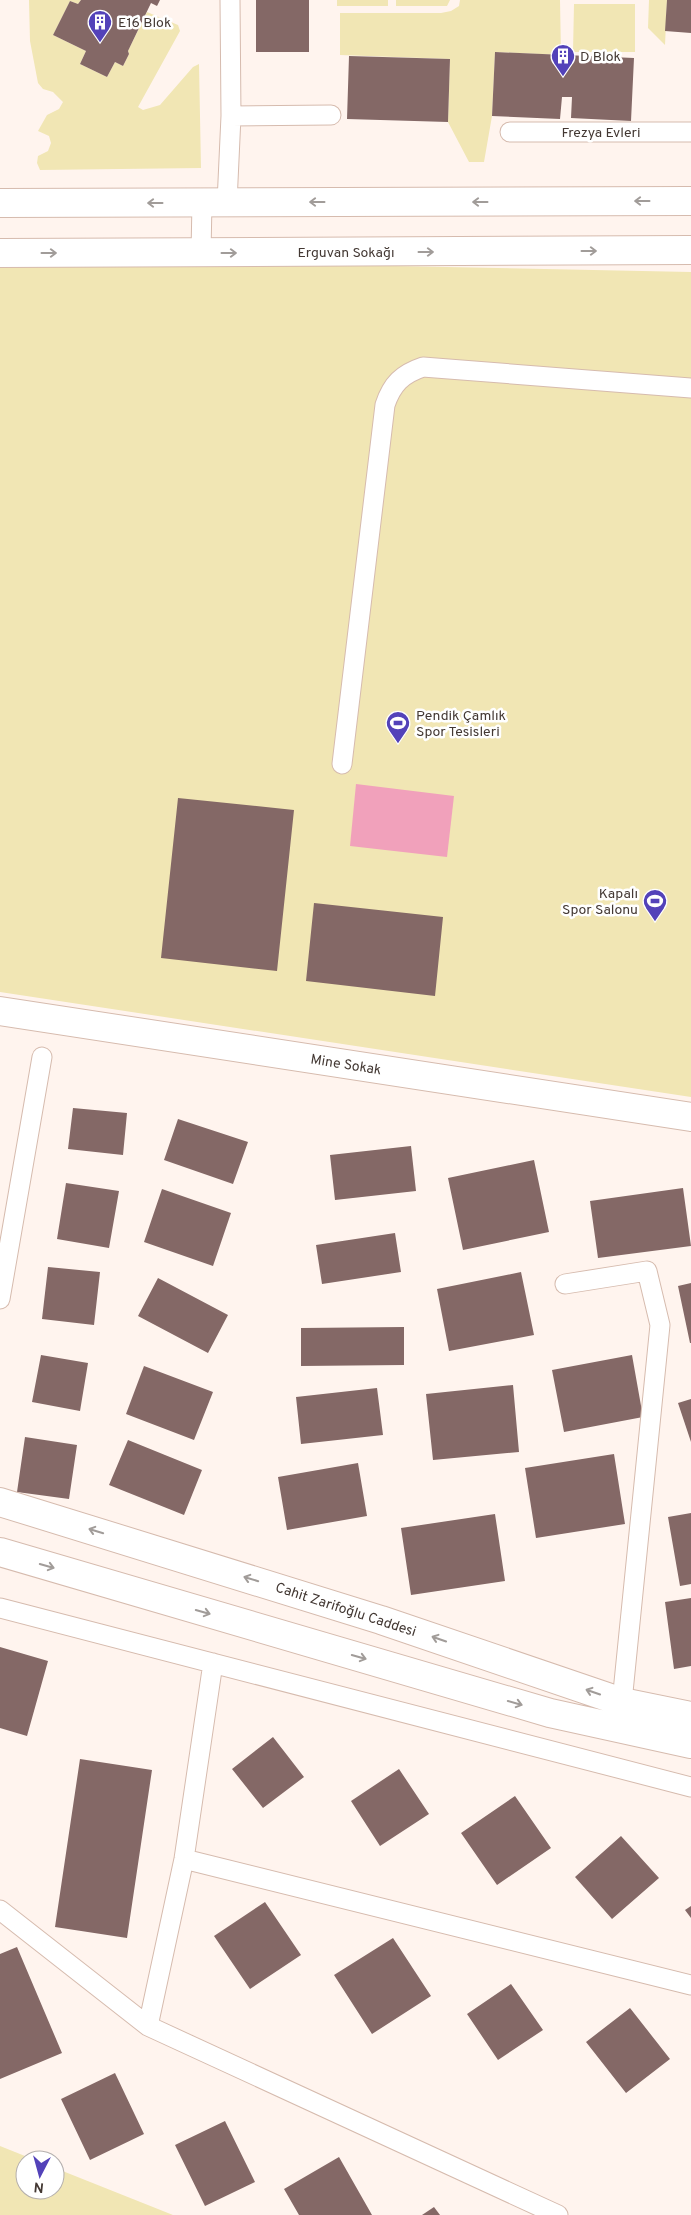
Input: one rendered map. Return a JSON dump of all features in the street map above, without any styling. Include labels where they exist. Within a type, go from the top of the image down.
[{"type":"street","points":[[0,203],[691,201]]},
{"type":"street","name":"Erguvan Sokağı","points":[[0,253],[691,250]]},
{"type":"street","name":"Mine Sokak","points":[[0,1011],[691,1117]]},
{"type":"street","name":"Cahit Zarifoğlu Caddesi","points":[[0,1502],[381,1620],[622,1702],[691,1716]]},
{"type":"street","points":[[0,1552],[550,1713],[691,1744]]},
{"type":"lane","points":[[201,253],[215,203],[231,116],[230,0]]},
{"type":"lane","points":[[231,116],[331,114]]},
{"type":"lane","name":"Frezya Evleri","points":[[510,132],[691,132]]},
{"type":"lane","points":[[342,764],[385,405],[390,391],[399,378],[410,371],[423,367],[691,388]]},
{"type":"lane","points":[[0,1299],[42,1057]]},
{"type":"lane","points":[[565,1284],[647,1271],[660,1325],[622,1702]]},
{"type":"lane","points":[[0,1608],[691,1787]]},
{"type":"lane","points":[[148,2026],[184,1859],[213,1663]]},
{"type":"lane","points":[[184,1859],[691,1985]]},
{"type":"lane","points":[[0,1910],[148,2026],[558,2215]]},
{"type":"shaded area","points":[[29,0],[81,0],[78,4],[70,1],[53,35],[86,51],[80,64],[107,77],[115,62],[123,66],[129,54],[128,51],[147,12],[178,25],[180,31],[138,107],[143,110],[160,105],[193,67],[199,64],[201,168],[40,170],[37,163],[38,156],[48,151],[51,143],[49,136],[38,131],[47,115],[59,109],[63,102],[53,92],[43,89],[38,83],[30,41]]},
{"type":"shaded area","points":[[337,0],[388,0],[388,6],[337,6]]},
{"type":"shaded area","points":[[396,0],[450,0],[447,6],[396,6]]},
{"type":"shaded area","points":[[460,0],[560,0],[561,55],[495,52],[492,116],[484,162],[469,162],[448,122],[450,59],[340,55],[340,13],[441,13],[451,11],[459,6]]},
{"type":"shaded area","points":[[649,0],[667,0],[665,45],[648,28]]},
{"type":"shaded area","points":[[574,4],[635,4],[635,52],[573,52]]},
{"type":"shaded area","name":"Pendik Çamlık Spor Tesisleri","points":[[344,265],[691,272],[691,1097],[0,992],[0,267]]},
{"type":"shaded area","points":[[356,784],[454,796],[447,857],[350,846]]},
{"type":"shaded area","points":[[0,2146],[15,2152],[15,2200],[65,2200],[65,2172],[173,2215],[0,2215]]},
{"type":"building","name":"E16 Blok","points":[[81,0],[160,0],[157,6],[151,3],[128,51],[129,54],[123,66],[115,62],[107,77],[80,64],[86,51],[53,35],[70,1],[78,4]]},
{"type":"building","points":[[256,0],[309,0],[309,52],[256,52]]},
{"type":"building","points":[[667,0],[691,0],[691,33],[665,31]]},
{"type":"building","name":"D Blok","points":[[495,52],[634,58],[631,121],[571,118],[572,97],[562,97],[560,119],[492,116]]},
{"type":"building","points":[[349,56],[450,59],[448,122],[347,119]]},
{"type":"building","points":[[178,798],[294,810],[277,971],[161,958]]},
{"type":"building","points":[[314,903],[443,917],[435,996],[306,981]]},
{"type":"building","points":[[73,1108],[127,1113],[123,1155],[68,1149]]},
{"type":"building","points":[[178,1119],[248,1142],[233,1184],[164,1160]]},
{"type":"building","points":[[411,1146],[416,1191],[335,1200],[330,1155]]},
{"type":"building","points":[[534,1160],[549,1232],[463,1250],[448,1178]]},
{"type":"building","points":[[66,1183],[119,1191],[109,1248],[57,1239]]},
{"type":"building","points":[[683,1188],[691,1246],[598,1258],[590,1201]]},
{"type":"building","points":[[162,1189],[231,1213],[213,1266],[144,1242]]},
{"type":"building","points":[[395,1233],[401,1272],[322,1284],[316,1245]]},
{"type":"building","points":[[48,1267],[100,1272],[94,1325],[42,1319]]},
{"type":"building","points":[[521,1272],[534,1335],[449,1351],[437,1289]]},
{"type":"building","points":[[158,1278],[228,1315],[208,1353],[138,1316]]},
{"type":"building","points":[[691,1283],[691,1343],[690,1343],[678,1286]]},
{"type":"building","points":[[404,1327],[404,1365],[301,1366],[301,1328]]},
{"type":"building","points":[[41,1355],[88,1363],[80,1411],[32,1402]]},
{"type":"building","points":[[632,1355],[643,1417],[564,1432],[552,1370]]},
{"type":"building","points":[[144,1366],[213,1392],[194,1440],[126,1414]]},
{"type":"building","points":[[513,1385],[519,1452],[433,1460],[426,1394]]},
{"type":"building","points":[[377,1388],[383,1435],[301,1444],[296,1397]]},
{"type":"building","points":[[691,1399],[691,1442],[678,1403]]},
{"type":"building","points":[[25,1437],[77,1445],[69,1499],[17,1492]]},
{"type":"building","points":[[128,1440],[202,1470],[184,1515],[109,1485]]},
{"type":"building","points":[[614,1454],[625,1524],[536,1538],[525,1468]]},
{"type":"building","points":[[358,1463],[367,1516],[287,1530],[278,1477]]},
{"type":"building","points":[[691,1513],[691,1584],[680,1586],[668,1517]]},
{"type":"building","points":[[495,1514],[505,1581],[411,1595],[401,1528]]},
{"type":"building","points":[[691,1598],[691,1666],[674,1669],[665,1602]]},
{"type":"building","points":[[0,1647],[48,1661],[27,1736],[0,1728]]},
{"type":"building","points":[[273,1737],[304,1777],[263,1808],[232,1769]]},
{"type":"building","points":[[80,1759],[152,1770],[127,1938],[55,1927]]},
{"type":"building","points":[[399,1769],[429,1814],[380,1846],[351,1801]]},
{"type":"building","points":[[515,1796],[551,1848],[497,1885],[461,1833]]},
{"type":"building","points":[[621,1836],[659,1878],[612,1919],[575,1877]]},
{"type":"building","points":[[265,1902],[301,1955],[250,1989],[214,1936]]},
{"type":"building","points":[[691,1906],[691,1918],[685,1910]]},
{"type":"building","points":[[393,1938],[431,1996],[372,2034],[334,1975]]},
{"type":"building","points":[[17,1947],[62,2053],[0,2079],[0,1954]]},
{"type":"building","points":[[511,1984],[543,2030],[498,2060],[467,2014]]},
{"type":"building","points":[[630,2008],[670,2059],[626,2093],[586,2042]]},
{"type":"building","points":[[115,2073],[144,2134],[90,2160],[61,2099]]},
{"type":"building","points":[[225,2121],[255,2182],[205,2206],[175,2145]]},
{"type":"building","points":[[339,2157],[372,2215],[299,2215],[284,2189]]},
{"type":"building","points":[[434,2207],[440,2215],[422,2215]]},
{"type":"place","name":"E16 Blok","points":[[100,43]]},
{"type":"place","name":"D Blok","points":[[563,77]]},
{"type":"place","name":"Pendik Çamlık Spor Tesisleri","points":[[398,744]]},
{"type":"place","name":"Kapalı Spor Salonu","points":[[655,922]]}]
